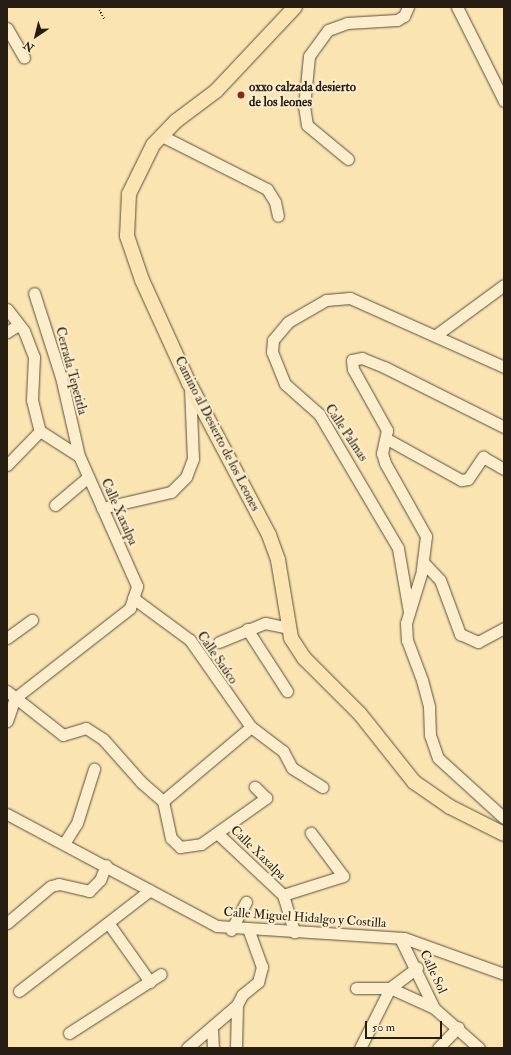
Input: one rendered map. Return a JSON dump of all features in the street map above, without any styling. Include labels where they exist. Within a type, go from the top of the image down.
[{"type":"main road","name":"Camino al Desierto de los Leones","points":[[295,7],[216,90],[160,135],[140,165],[129,194],[127,236],[142,280],[189,383],[269,535],[278,560],[288,628],[304,658],[360,714],[414,782],[450,807],[504,834]]},
{"type":"street","points":[[348,159],[308,125],[304,107],[309,56],[328,30],[347,23],[397,20],[408,7]]},
{"type":"street","points":[[457,7],[504,101]]},
{"type":"street","points":[[7,28],[24,58]]},
{"type":"street","points":[[160,135],[261,186],[275,202],[278,216]]},
{"type":"street","points":[[436,335],[503,288]]},
{"type":"street","name":"Cerrada Tepetitla","points":[[34,293],[61,377],[79,456]]},
{"type":"street","name":"Calle Palmas","points":[[409,614],[398,548],[384,521],[318,414],[285,384],[272,352],[273,340],[288,322],[326,300],[337,297],[369,305],[504,367]]},
{"type":"street","points":[[7,308],[18,325],[34,357],[32,400],[40,431],[79,456]]},
{"type":"street","points":[[7,332],[18,325]]},
{"type":"street","name":"Calle Palmas","points":[[504,427],[384,367],[362,358],[352,360],[353,369],[387,430],[387,439],[382,452],[385,462],[426,536],[424,563],[409,614],[406,640],[422,680],[438,758],[504,818]]},
{"type":"street","points":[[102,508],[171,492],[186,477],[193,459],[189,383]]},
{"type":"street","points":[[7,465],[40,431]]},
{"type":"street","points":[[387,439],[461,480],[468,479],[484,458],[504,469]]},
{"type":"street","name":"Calle Xaxalpa","points":[[79,456],[138,586],[134,598]]},
{"type":"street","points":[[55,505],[88,477]]},
{"type":"street","points":[[424,563],[440,580],[460,634],[478,642],[504,628]]},
{"type":"street","points":[[9,693],[130,608],[134,598]]},
{"type":"street","name":"Calle Saúco","points":[[134,598],[190,640],[251,727],[283,751],[292,768],[322,787]]},
{"type":"street","points":[[7,638],[32,620]]},
{"type":"street","points":[[219,642],[246,629],[266,623],[288,628]]},
{"type":"street","points":[[246,629],[287,691]]},
{"type":"street","points":[[7,721],[9,693]]},
{"type":"street","points":[[9,693],[63,735],[86,728],[94,732],[163,801],[251,727]]},
{"type":"street","points":[[65,842],[77,823],[94,769]]},
{"type":"street","points":[[218,833],[266,798],[255,787]]},
{"type":"street","name":"Calle Xaxalpa","points":[[163,801],[171,838],[180,847],[201,844],[218,833],[283,896],[294,932]]},
{"type":"street","name":"Calle Miguel Hidalgo y Costilla","points":[[7,814],[65,842],[204,921],[231,930],[400,938],[504,974]]},
{"type":"street","points":[[7,821],[20,820]]},
{"type":"street","points":[[283,896],[343,876],[311,833]]},
{"type":"street","points":[[7,923],[51,886],[59,884],[90,891],[100,880],[106,865]]},
{"type":"street","points":[[19,992],[109,924],[150,890]]},
{"type":"street","points":[[231,930],[246,902]]},
{"type":"street","points":[[109,924],[150,982]]},
{"type":"street","points":[[187,1048],[212,1029],[237,1005],[242,995],[261,976],[262,967],[249,931]]},
{"type":"street","name":"Calle Sol","points":[[400,938],[417,968],[434,1008],[458,1027],[479,1048]]},
{"type":"street","points":[[360,1048],[390,988],[417,968]]},
{"type":"street","points":[[69,1033],[161,974]]},
{"type":"street","points":[[356,988],[390,988],[434,1008]]},
{"type":"street","points":[[236,1048],[237,1005]]},
{"type":"street","points":[[438,1048],[458,1027]]},
{"type":"street","points":[[212,1029],[213,1048]]},
{"type":"path","points":[[98,7],[105,20]]},
{"type":"place","name":"oxxo calzada desierto de los leones","points":[[241,95]]}]
